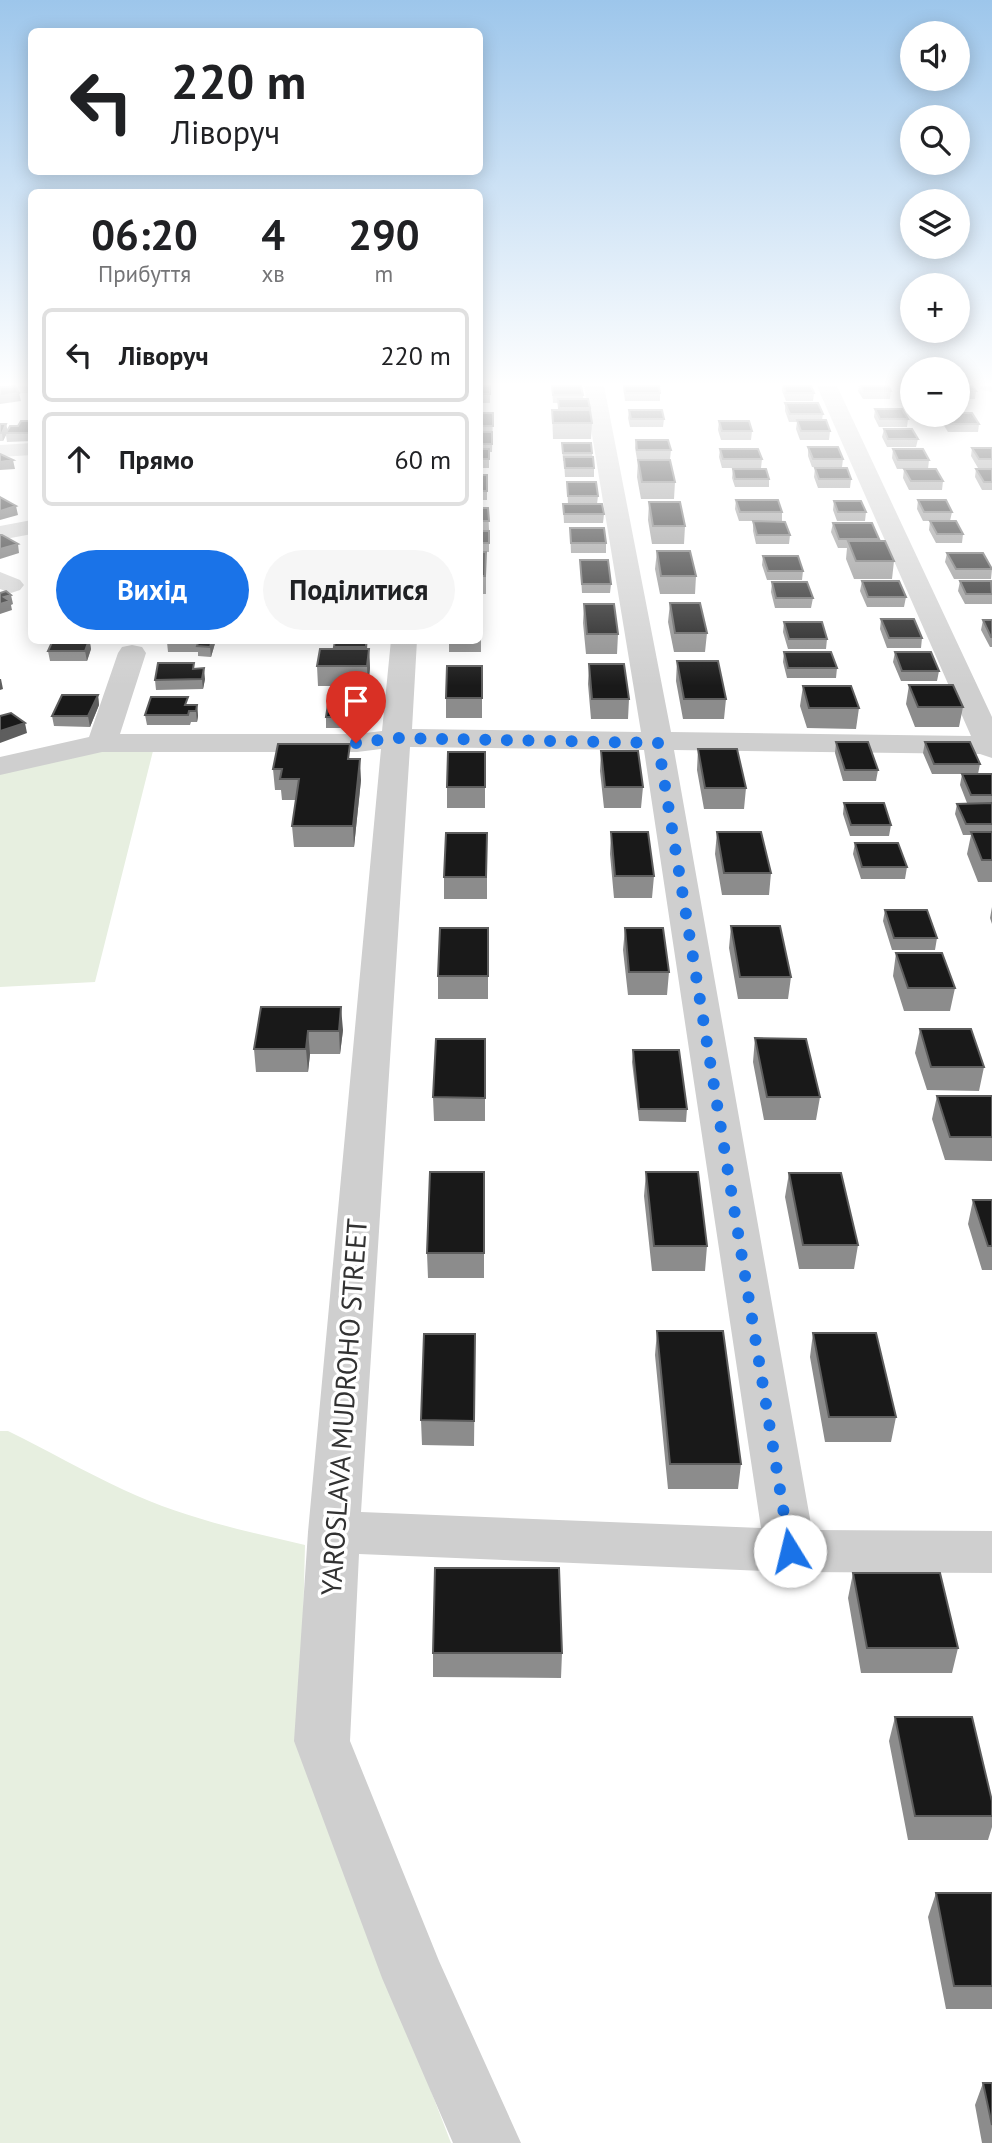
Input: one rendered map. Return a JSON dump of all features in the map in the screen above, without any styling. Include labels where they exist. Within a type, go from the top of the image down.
[{"type":"street","points":[[612,486],[658,743],[790,1551]]},
{"type":"street","points":[[0,766],[102,743],[356,743],[395,738],[991,746],[873,486]]},
{"type":"street","points":[[0,533],[28,528]]},
{"type":"street","name":"YAROSLAVA MUDROHO STREET","points":[[404,644],[334,1532],[322,1741],[414,1978],[487,2143]]},
{"type":"street","points":[[102,743],[132,653]]},
{"type":"street","points":[[334,1532],[790,1551],[992,1552]]},
{"type":"green space","points":[[95,749],[153,751],[95,982],[0,987],[0,771]]},
{"type":"green space","points":[[0,1431],[8,1431],[146,1500],[190,1516],[305,1545],[300,1750],[451,2143],[0,2143]]},
{"type":"building","points":[[567,486],[597,486],[598,496],[568,496]]},
{"type":"building","points":[[0,497],[16,506],[0,511]]},
{"type":"building","points":[[736,500],[778,500],[782,512],[740,512]]},
{"type":"building","points":[[918,500],[946,500],[952,512],[924,512]]},
{"type":"building","points":[[834,501],[861,501],[866,512],[838,512]]},
{"type":"building","points":[[649,502],[680,502],[685,526],[653,526]]},
{"type":"building","points":[[563,504],[602,504],[604,514],[564,514]]},
{"type":"building","points":[[483,508],[488,508],[489,521],[483,521]]},
{"type":"building","points":[[753,521],[785,522],[790,535],[757,535]]},
{"type":"building","points":[[930,521],[956,521],[963,534],[937,534]]},
{"type":"building","points":[[833,523],[872,523],[879,539],[839,539]]},
{"type":"building","points":[[570,528],[604,528],[606,543],[571,543]]},
{"type":"building","points":[[483,531],[489,531],[489,543],[483,543]]},
{"type":"building","points":[[2,535],[18,544],[0,549]]},
{"type":"building","points":[[848,541],[885,541],[894,561],[856,561]]},
{"type":"building","points":[[657,551],[690,551],[696,576],[661,576]]},
{"type":"building","points":[[483,552],[486,552],[483,576]]},
{"type":"building","points":[[947,553],[983,553],[992,569],[956,569]]},
{"type":"building","points":[[763,556],[798,556],[803,571],[768,571]]},
{"type":"building","points":[[580,560],[608,560],[611,584],[582,584]]},
{"type":"building","points":[[862,581],[899,581],[906,597],[868,597]]},
{"type":"building","points":[[960,581],[991,581],[992,594],[966,594]]},
{"type":"building","points":[[772,582],[807,582],[813,598],[776,598]]},
{"type":"building","points":[[6,591],[11,595],[4,597],[10,601],[0,604],[0,593]]},
{"type":"building","points":[[670,603],[700,603],[707,633],[675,633]]},
{"type":"building","points":[[584,604],[614,604],[618,634],[587,634]]},
{"type":"building","points":[[881,619],[914,619],[922,638],[889,638]]},
{"type":"building","points":[[983,620],[992,620],[992,637],[991,637]]},
{"type":"building","points":[[784,622],[822,622],[827,639],[789,639]]},
{"type":"building","points":[[51,644],[88,644],[85,651],[48,651]]},
{"type":"building","points":[[198,644],[211,644],[210,647],[197,646]]},
{"type":"building","points":[[334,644],[366,644],[366,647],[334,647]]},
{"type":"building","points":[[320,649],[369,649],[367,666],[317,666]]},
{"type":"building","points":[[784,652],[831,652],[837,668],[788,668]]},
{"type":"building","points":[[895,652],[931,652],[939,671],[902,671]]},
{"type":"building","points":[[677,661],[718,661],[726,699],[684,699]]},
{"type":"building","points":[[158,663],[194,663],[193,669],[204,668],[202,679],[155,680]]},
{"type":"building","points":[[589,664],[624,664],[629,699],[592,699]]},
{"type":"building","points":[[447,666],[482,666],[482,698],[446,698]]},
{"type":"building","points":[[909,685],[953,685],[963,707],[918,707]]},
{"type":"building","points":[[803,686],[851,686],[859,708],[809,708]]},
{"type":"building","points":[[330,692],[364,692],[361,717],[326,717]]},
{"type":"building","points":[[62,695],[98,695],[88,716],[52,716]]},
{"type":"building","points":[[151,697],[188,697],[185,705],[197,705],[196,711],[189,711],[188,715],[145,715]]},
{"type":"building","points":[[11,713],[25,723],[0,731],[0,716]]},
{"type":"building","points":[[836,742],[868,742],[878,770],[845,770]]},
{"type":"building","points":[[925,742],[970,742],[980,764],[934,764]]},
{"type":"building","points":[[278,744],[350,744],[348,759],[360,759],[353,826],[292,826],[299,779],[280,779],[282,769],[273,769]]},
{"type":"building","points":[[698,749],[737,749],[746,788],[705,788]]},
{"type":"building","points":[[601,751],[638,751],[643,787],[605,787]]},
{"type":"building","points":[[448,752],[485,752],[485,787],[447,787]]},
{"type":"building","points":[[962,774],[992,774],[992,795],[971,795]]},
{"type":"building","points":[[844,803],[884,803],[891,825],[851,825]]},
{"type":"building","points":[[992,803],[992,824],[966,824],[957,804]]},
{"type":"building","points":[[611,832],[648,832],[654,876],[615,876]]},
{"type":"building","points":[[717,832],[761,832],[771,873],[724,873]]},
{"type":"building","points":[[971,832],[992,832],[992,860],[982,860]]},
{"type":"building","points":[[446,833],[487,833],[486,877],[444,877]]},
{"type":"building","points":[[855,843],[898,843],[907,867],[862,867]]},
{"type":"building","points":[[885,910],[927,910],[937,938],[894,938]]},
{"type":"building","points":[[731,926],[780,926],[791,977],[740,977]]},
{"type":"building","points":[[440,928],[488,928],[488,976],[438,976]]},
{"type":"building","points":[[625,928],[663,928],[669,972],[629,972]]},
{"type":"building","points":[[896,953],[942,953],[955,988],[908,988]]},
{"type":"building","points":[[261,1007],[341,1007],[339,1031],[308,1031],[306,1049],[254,1049]]},
{"type":"building","points":[[920,1029],[971,1029],[984,1067],[931,1067]]},
{"type":"building","points":[[755,1038],[806,1039],[820,1097],[767,1097]]},
{"type":"building","points":[[436,1039],[485,1039],[485,1098],[433,1097]]},
{"type":"building","points":[[633,1050],[679,1050],[687,1109],[639,1109]]},
{"type":"building","points":[[937,1096],[992,1096],[992,1137],[950,1137]]},
{"type":"building","points":[[430,1172],[484,1172],[484,1253],[427,1253]]},
{"type":"building","points":[[646,1172],[698,1172],[707,1246],[654,1246]]},
{"type":"building","points":[[789,1173],[841,1173],[858,1245],[803,1245]]},
{"type":"building","points":[[973,1200],[992,1200],[992,1246],[988,1246]]},
{"type":"building","points":[[657,1331],[723,1331],[741,1464],[670,1464]]},
{"type":"building","points":[[813,1333],[876,1333],[896,1417],[829,1417]]},
{"type":"building","points":[[424,1334],[475,1334],[474,1421],[421,1420]]},
{"type":"building","points":[[435,1568],[559,1568],[562,1653],[433,1653]]},
{"type":"building","points":[[853,1573],[940,1573],[958,1648],[867,1648]]},
{"type":"building","points":[[895,1717],[972,1717],[992,1801],[992,1816],[915,1816]]},
{"type":"building","points":[[936,1893],[992,1893],[992,1986],[954,1986]]},
{"type":"building","points":[[983,2083],[992,2083],[992,2125]]},
{"type":"route","points":[[356,743],[395,738],[658,743],[790,1551]]}]
